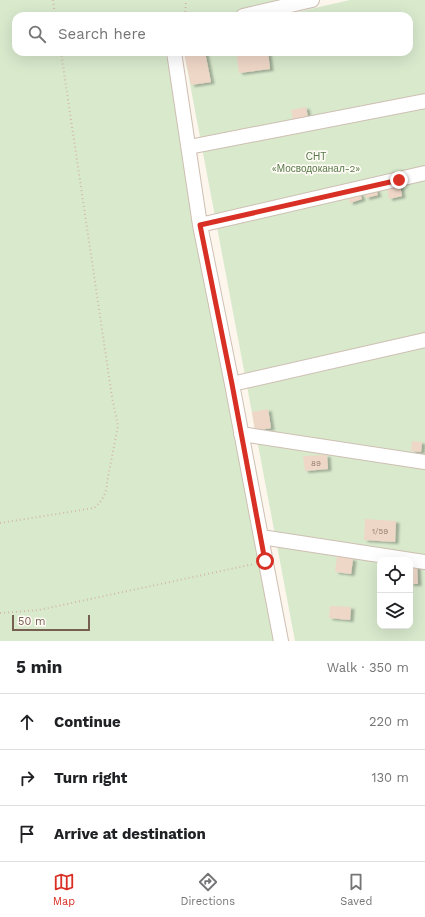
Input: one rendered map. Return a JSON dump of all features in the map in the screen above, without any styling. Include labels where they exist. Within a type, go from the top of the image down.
[{"type":"street","points":[[260,12],[312,0]]},
{"type":"street","points":[[175,56],[200,225],[242,434],[260,537],[281,641]]},
{"type":"street","points":[[189,147],[425,101]]},
{"type":"street","points":[[200,225],[425,174]]},
{"type":"street","points":[[232,384],[425,340]]},
{"type":"street","points":[[242,434],[425,462]]},
{"type":"street","points":[[260,537],[425,562]]},
{"type":"path","points":[[53,0],[54,12]]},
{"type":"path","points":[[185,12],[186,0]]},
{"type":"path","points":[[0,523],[94,508],[98,505],[107,490],[107,482],[118,426],[111,389],[62,56]]},
{"type":"path","points":[[0,613],[39,610],[265,561]]},
{"type":"green space","points":[[0,0],[294,0],[245,12],[12,12],[12,56],[166,56],[173,65],[275,641],[0,641]]},
{"type":"green space","name":"СНТ «Мосводоканал-2»","points":[[350,0],[425,0],[425,641],[295,641],[185,56],[413,56],[413,12],[298,12]]},
{"type":"building","points":[[185,56],[206,56],[211,82],[191,85]]},
{"type":"building","points":[[237,56],[268,56],[270,69],[239,73]]},
{"type":"building","points":[[306,107],[308,117],[293,120],[291,110]]},
{"type":"building","points":[[399,180],[402,196],[389,199],[386,183]]},
{"type":"building","points":[[375,187],[378,195],[366,198],[364,190]]},
{"type":"building","points":[[359,191],[362,199],[350,203],[347,194]]},
{"type":"building","points":[[268,409],[271,428],[255,431],[252,412]]},
{"type":"building","points":[[412,441],[422,442],[421,452],[411,451]]},
{"type":"building","points":[[327,455],[328,469],[305,471],[303,456]]},
{"type":"building","points":[[365,519],[396,521],[395,542],[364,540]]},
{"type":"building","points":[[337,556],[353,559],[351,574],[335,572]]},
{"type":"building","points":[[413,565],[417,565],[418,584],[413,584]]},
{"type":"building","points":[[330,606],[351,607],[350,620],[329,618]]},
{"type":"route","points":[[265,561],[232,384],[200,225],[399,180]]}]
